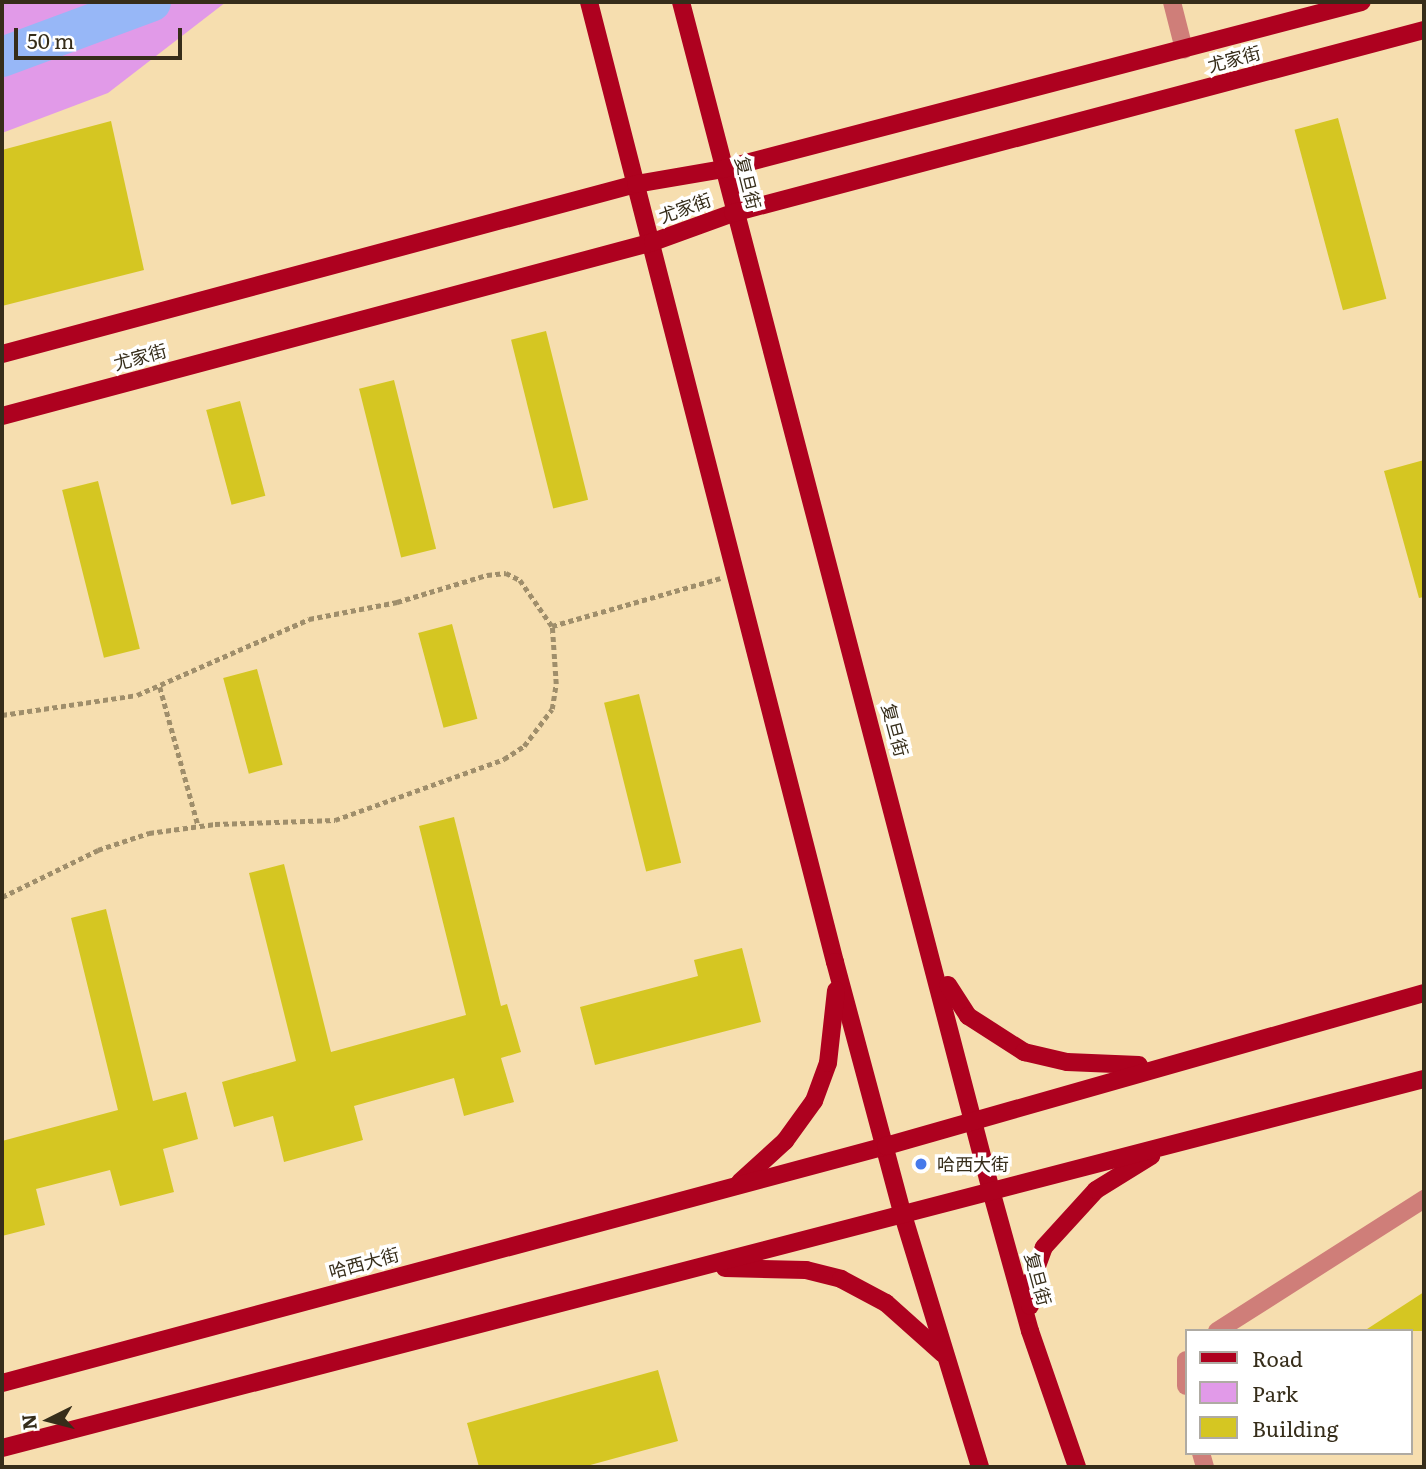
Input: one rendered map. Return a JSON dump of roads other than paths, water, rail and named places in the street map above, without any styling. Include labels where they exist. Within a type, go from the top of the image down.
[{"type":"main road","points":[[590,2],[835,962],[903,1214],[980,1467]]},
{"type":"main road","name":"复旦街","points":[[681,2],[733,213],[936,961],[992,1194],[1030,1331],[1077,1467]]},
{"type":"main road","name":"尤家街","points":[[2,354],[636,184],[723,169],[1362,2]]},
{"type":"main road","name":"尤家街","points":[[2,416],[653,242],[733,213],[1424,30]]},
{"type":"main road","points":[[936,961],[968,1016],[1024,1052],[1067,1062],[1157,1066]]},
{"type":"main road","points":[[738,1184],[785,1142],[814,1101],[836,1018],[835,962]]},
{"type":"main road","name":"哈西大街","points":[[2,1382],[886,1146],[975,1117],[1424,993]]},
{"type":"main road","points":[[2,1448],[903,1214],[992,1194],[1169,1145],[1422,1084]]},
{"type":"main road","points":[[1030,1331],[1030,1285],[1044,1247],[1096,1190],[1169,1145]]},
{"type":"main road","points":[[697,1268],[806,1270],[841,1279],[886,1303],[947,1359]]},
{"type":"street","points":[[1172,2],[1184,49]]},
{"type":"street","points":[[1220,1329],[1424,1199]]},
{"type":"waterway","points":[[2,57],[151,2]]},
{"type":"place","name":"哈西大街","points":[[921,1164]]}]
